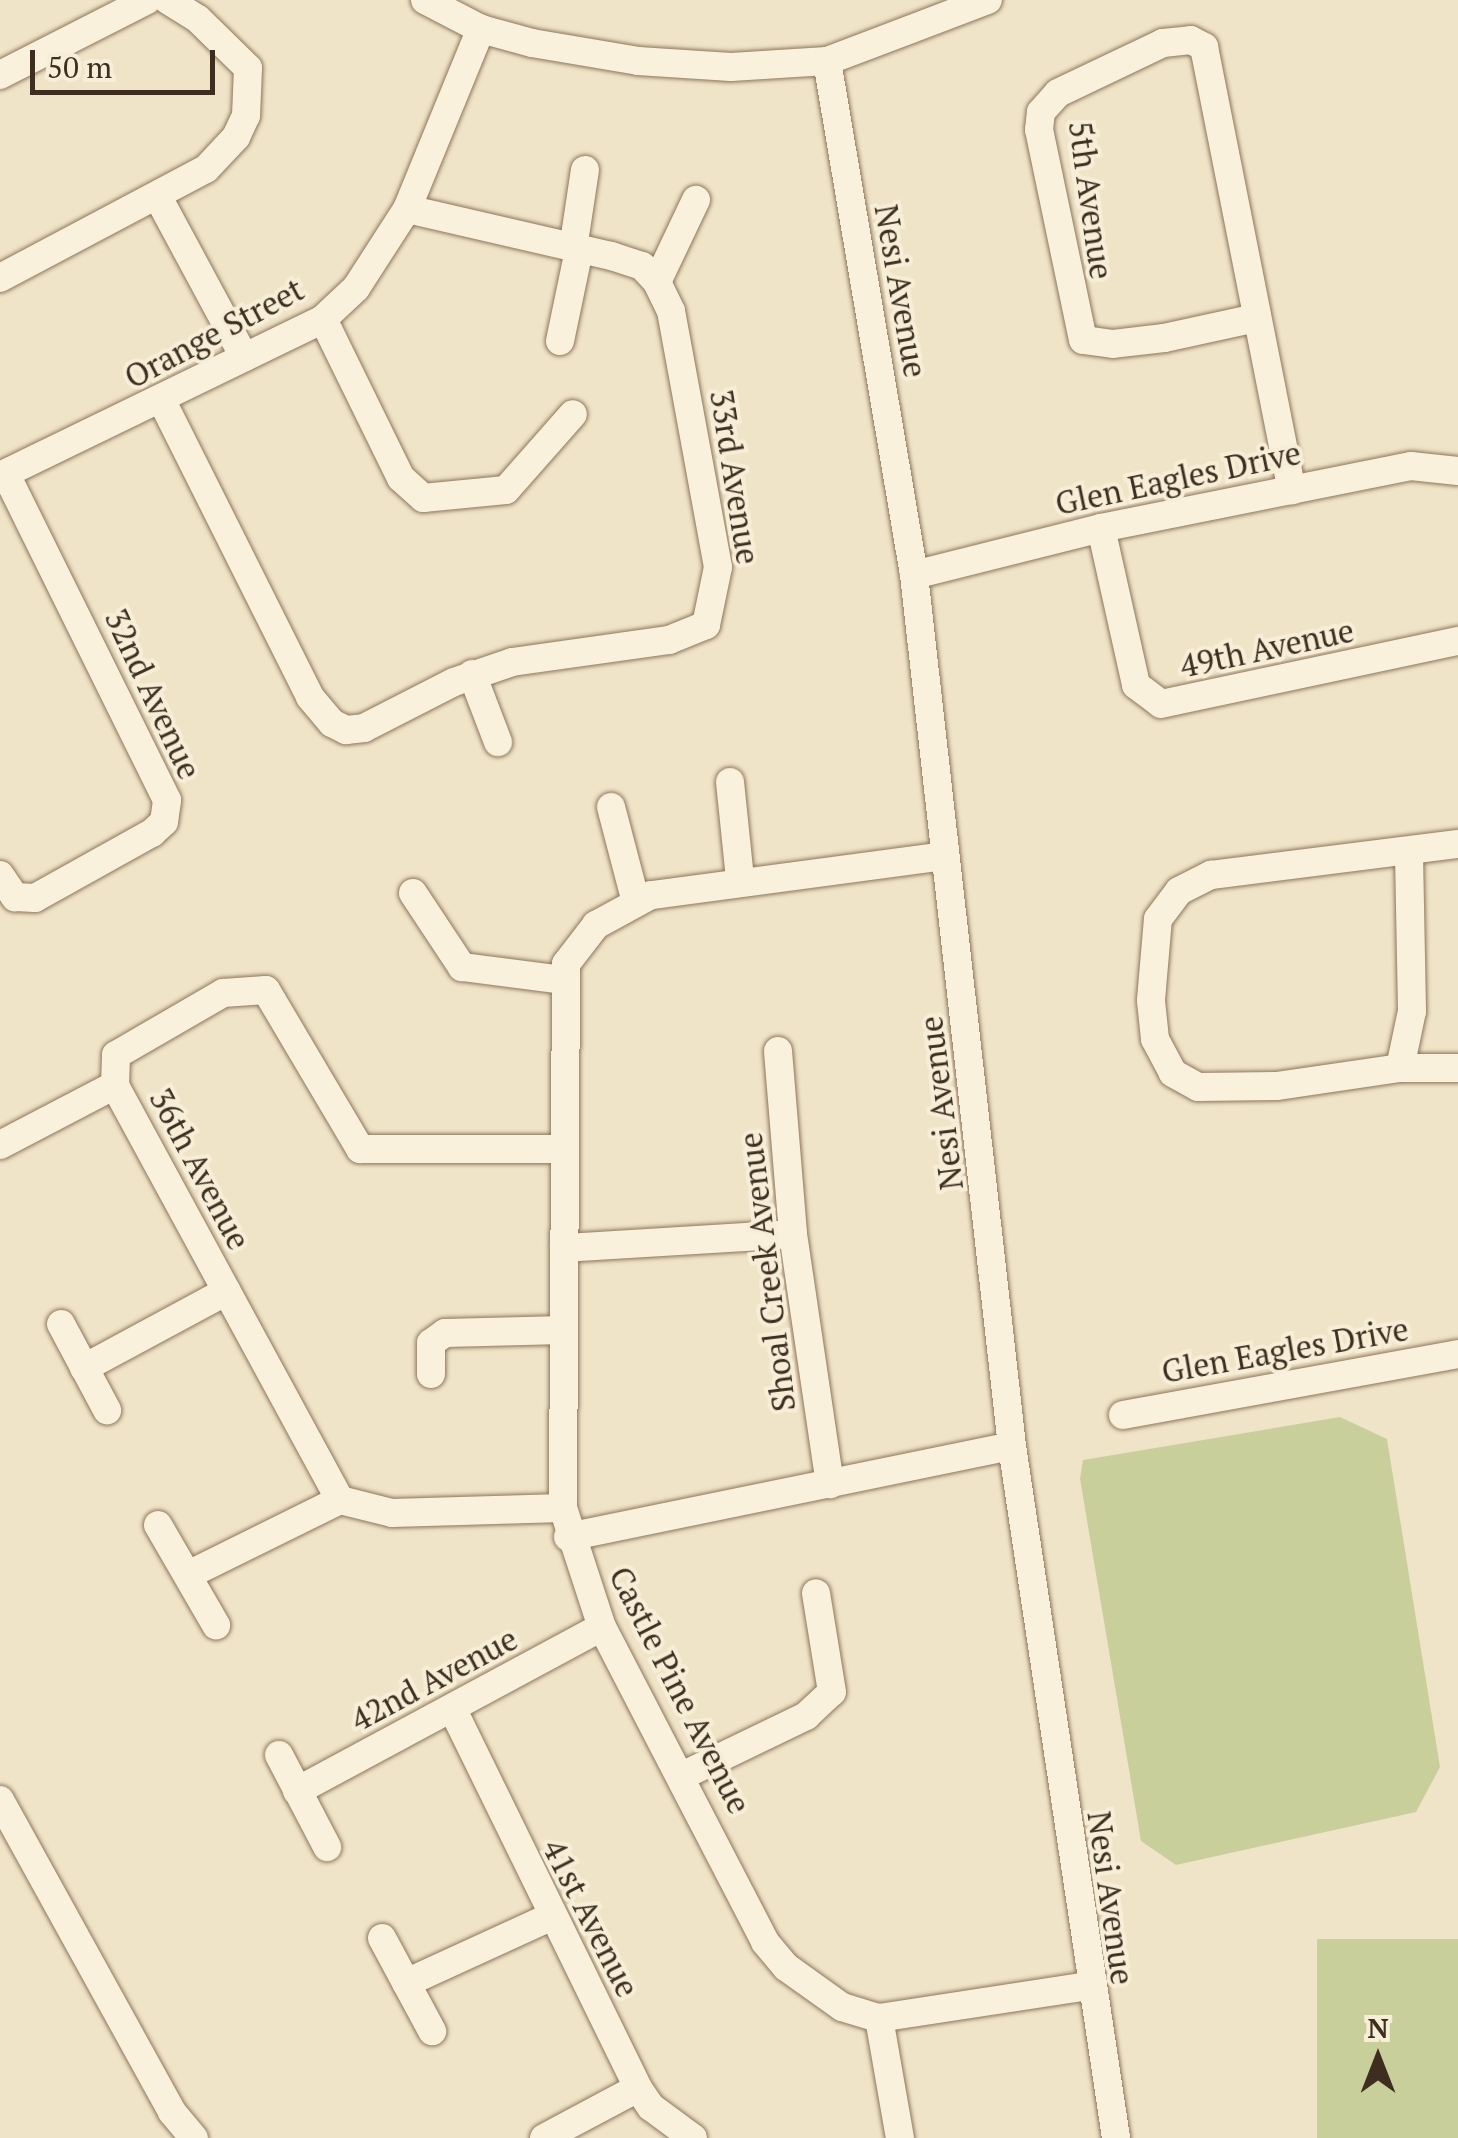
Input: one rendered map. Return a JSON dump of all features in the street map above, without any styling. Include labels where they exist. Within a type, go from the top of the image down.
[{"type":"street","points":[[0,75],[147,0]]},
{"type":"street","points":[[0,278],[206,169],[236,137],[251,80],[248,68],[198,19],[167,0]]},
{"type":"street","points":[[425,0],[481,28],[638,62],[730,67],[827,62],[988,0]]},
{"type":"street","name":"Orange Street","points":[[4,476],[323,319],[356,288],[407,209],[481,28]]},
{"type":"street","name":"5th Avenue","points":[[1256,318],[1164,338],[1113,344],[1083,340],[1038,130],[1041,112],[1058,94],[1163,43],[1191,40],[1204,47],[1292,490]]},
{"type":"street","name":"Nesi Avenue","points":[[827,62],[914,575],[1012,1446],[1088,1986],[1116,2138]]},
{"type":"street","points":[[560,341],[585,170]]},
{"type":"street","points":[[158,197],[244,358]]},
{"type":"street","points":[[407,209],[642,266],[657,282],[696,200]]},
{"type":"street","name":"33rd Avenue","points":[[162,401],[310,697],[332,724],[364,728],[472,674],[669,640],[706,625],[718,567],[670,310],[657,282]]},
{"type":"street","points":[[323,319],[402,478],[423,498],[506,490],[573,414]]},
{"type":"street","name":"Glen Eagles Drive","points":[[914,575],[1101,528],[1410,466],[1458,471]]},
{"type":"street","name":"32nd Avenue","points":[[0,875],[15,896],[35,898],[152,833],[164,822],[167,800],[4,476]]},
{"type":"street","name":"49th Avenue","points":[[1101,528],[1136,685],[1161,704],[1458,642]]},
{"type":"street","points":[[472,674],[498,742]]},
{"type":"street","points":[[730,782],[740,878]]},
{"type":"street","points":[[611,806],[636,902]]},
{"type":"street","points":[[1458,844],[1409,854],[1212,875],[1179,891],[1158,919],[1151,1000],[1155,1039],[1173,1073],[1198,1086],[1276,1086],[1400,1068],[1458,1068]]},
{"type":"street","points":[[1400,1068],[1412,1011],[1409,854]]},
{"type":"street","name":"Castle Pine Avenue","points":[[879,2018],[815,1992],[765,1942],[684,1775],[602,1627],[568,1537],[563,1508],[564,980],[580,941],[636,902],[740,878],[945,856]]},
{"type":"street","points":[[414,892],[462,966],[564,980]]},
{"type":"street","name":"36th Avenue","points":[[340,1500],[115,1086],[116,1055],[133,1040],[223,993],[250,987],[276,998],[348,1137],[360,1149],[564,1149]]},
{"type":"street","name":"Shoal Creek Avenue","points":[[778,1051],[793,1234],[830,1484]]},
{"type":"street","points":[[0,1144],[115,1086]]},
{"type":"street","points":[[564,1248],[793,1234]]},
{"type":"street","points":[[84,1368],[227,1291]]},
{"type":"street","points":[[62,1324],[107,1410]]},
{"type":"street","points":[[431,1374],[431,1343],[445,1332],[564,1330]]},
{"type":"street","name":"Glen Eagles Drive","points":[[1124,1415],[1458,1354]]},
{"type":"street","points":[[568,1537],[1012,1446]]},
{"type":"street","points":[[188,1575],[340,1500],[392,1513],[563,1508]]},
{"type":"street","points":[[158,1526],[216,1625]]},
{"type":"street","points":[[684,1775],[806,1716],[832,1692],[816,1593]]},
{"type":"street","name":"42nd Avenue","points":[[298,1791],[602,1627]]},
{"type":"street","name":"41st Avenue","points":[[452,1710],[550,1917],[638,2088],[651,2107],[693,2138]]},
{"type":"street","points":[[279,1755],[327,1847]]},
{"type":"street","points":[[0,1800],[172,2112],[194,2138]]},
{"type":"street","points":[[406,1983],[550,1917]]},
{"type":"street","points":[[382,1938],[432,2031]]},
{"type":"street","points":[[900,2138],[879,2018],[1088,1986]]},
{"type":"street","points":[[544,2138],[638,2088]]},
{"type":"green space","points":[[1340,1417],[1387,1439],[1440,1767],[1416,1812],[1176,1865],[1141,1841],[1080,1479],[1083,1460]]},
{"type":"green space","points":[[1317,1939],[1458,1939],[1458,2138],[1317,2138]]}]
